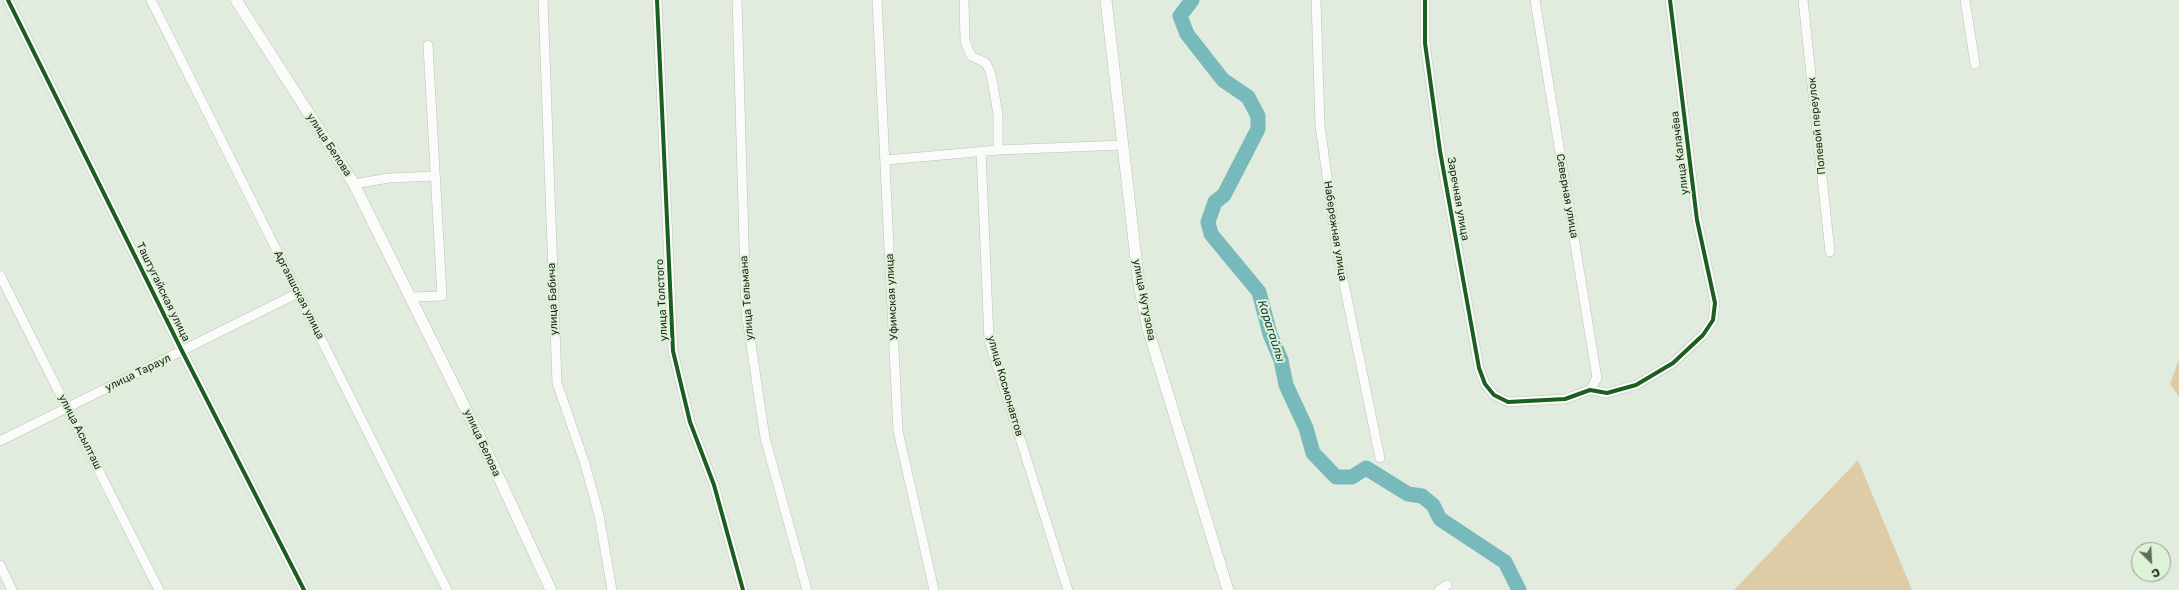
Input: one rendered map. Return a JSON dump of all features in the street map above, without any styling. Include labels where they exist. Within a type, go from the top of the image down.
[{"type":"main road","name":"улица Белова","points":[[236,0],[354,184],[412,297],[487,452],[551,590]]},
{"type":"main road","name":"улица Кутузова","points":[[1106,0],[1139,284],[1148,329],[1228,590]]},
{"type":"street","name":"Таштугайская улица","points":[[8,0],[182,351],[304,590]]},
{"type":"street","name":"Аргаяшская улица","points":[[151,0],[447,590]]},
{"type":"street","name":"улица Бабича","points":[[543,0],[557,383],[585,464],[599,515],[612,590]]},
{"type":"street","name":"улица Толстого","points":[[657,0],[673,351],[690,422],[714,485],[743,590]]},
{"type":"street","name":"улица Тельмана","points":[[737,0],[746,311],[764,438],[807,590]]},
{"type":"street","name":"Уфимская улица","points":[[877,0],[886,160],[898,431],[934,590]]},
{"type":"street","points":[[964,0],[966,41],[971,56],[986,63],[991,74],[998,114],[998,150]]},
{"type":"street","name":"Набережная улица","points":[[1316,0],[1320,125],[1336,243],[1380,458]]},
{"type":"street","name":"Заречная улица","points":[[1425,0],[1425,42],[1440,151],[1479,368],[1485,384],[1494,395],[1508,402],[1550,401],[1565,399],[1590,390]]},
{"type":"street","name":"Северная улица","points":[[1535,0],[1597,378],[1590,390]]},
{"type":"street","name":"улица Калачёва","points":[[1590,390],[1607,393],[1636,385],[1673,363],[1703,335],[1713,320],[1715,303],[1697,220],[1670,0]]},
{"type":"street","name":"Полевой переулок","points":[[1803,0],[1830,252]]},
{"type":"street","points":[[1965,0],[1975,64]]},
{"type":"street","points":[[412,297],[442,296],[428,45]]},
{"type":"street","points":[[886,160],[981,151],[1123,145]]},
{"type":"street","name":"улица Космонавтов","points":[[981,151],[990,340],[1068,590]]},
{"type":"street","points":[[354,184],[389,178],[436,176]]},
{"type":"street","name":"улица Асылташ","points":[[0,275],[160,590]]},
{"type":"street","name":"улица Тараул","points":[[0,441],[298,294]]},
{"type":"street","points":[[0,566],[12,590]]},
{"type":"shaded area","points":[[2179,359],[2179,397],[2170,384]]},
{"type":"shaded area","points":[[1858,460],[1912,590],[1734,590]]},
{"type":"waterway","name":"Карагайлы","points":[[1192,0],[1180,16],[1187,34],[1223,80],[1248,97],[1258,116],[1258,129],[1224,195],[1215,202],[1208,222],[1211,234],[1259,292],[1270,334],[1281,360],[1286,385],[1306,428],[1313,453],[1336,477],[1352,477],[1366,468],[1408,494],[1422,496],[1433,505],[1440,519],[1505,562],[1519,590]]},
{"type":"cycle path","points":[[8,0],[182,351],[304,590]]},
{"type":"cycle path","points":[[657,0],[673,351],[690,422],[714,485],[743,590]]},
{"type":"cycle path","points":[[1425,0],[1425,43],[1440,151],[1479,368],[1485,384],[1494,395],[1508,402],[1565,399],[1590,390],[1607,393],[1636,385],[1673,363],[1703,335],[1713,320],[1715,303],[1697,220],[1670,0]]}]
